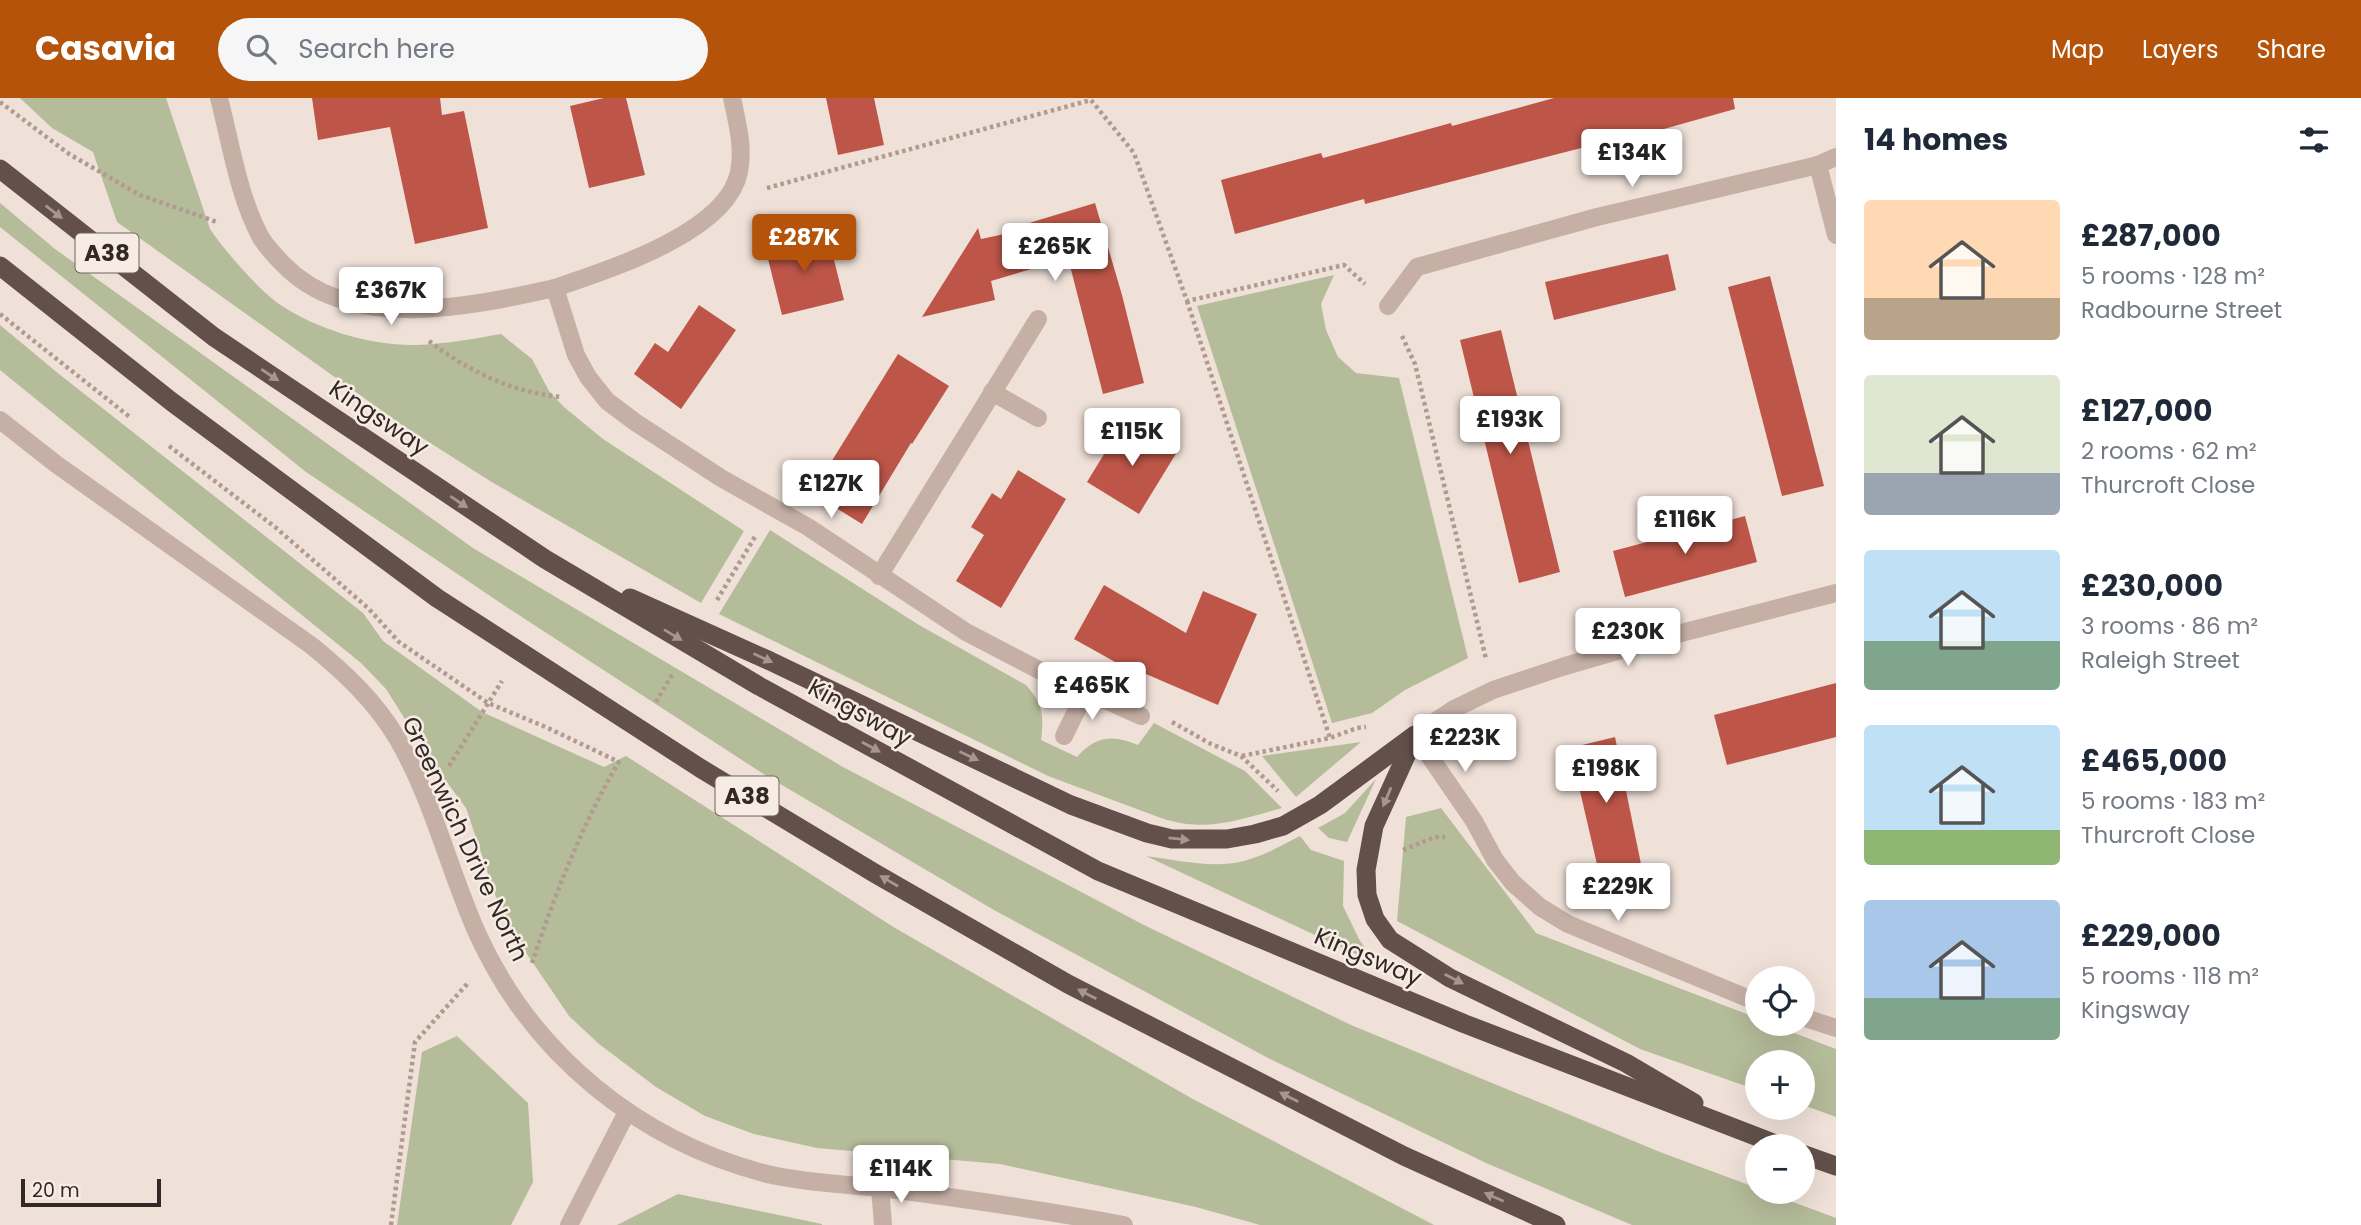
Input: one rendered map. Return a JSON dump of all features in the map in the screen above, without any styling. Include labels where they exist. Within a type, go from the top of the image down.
[{"type":"highway","name":"Kingsway","points":[[0,169],[214,337],[545,559],[759,686],[1098,871],[1465,1024],[1748,1134]]},
{"type":"highway","name":"A38","points":[[0,266],[172,402],[437,598],[700,768],[876,874],[1068,984],[1404,1156],[1556,1225]]},
{"type":"highway","points":[[545,559],[770,661],[1071,805],[1147,833],[1172,839],[1227,839],[1283,826],[1320,805],[1415,735]]},
{"type":"highway","points":[[1415,735],[1374,827],[1366,870],[1367,895],[1375,919],[1390,940],[1450,978],[1626,1063],[1742,1132]]},
{"type":"highway","points":[[1815,1159],[1836,1166]]},
{"type":"street","points":[[219,98],[244,199],[261,238],[281,262],[307,284],[348,302],[420,308],[499,300],[555,288],[658,248],[697,227],[726,199],[739,173],[740,138],[732,98]]},
{"type":"street","points":[[1388,306],[1417,267],[1597,217],[1818,165],[1836,157]]},
{"type":"street","points":[[1818,165],[1836,234]]},
{"type":"street","points":[[555,288],[576,355],[588,377],[607,401],[635,422],[721,478],[808,527],[966,632],[1039,670],[1141,716]]},
{"type":"street","points":[[879,576],[1038,319]]},
{"type":"street","points":[[992,392],[1038,418]]},
{"type":"street","name":"Greenwich Drive North","points":[[0,421],[56,464],[312,646],[346,674],[376,707],[397,738],[427,802],[464,904],[489,959],[518,1005],[569,1065],[585,1081],[627,1112],[708,1154],[740,1166],[794,1179],[1044,1210],[1124,1225]]},
{"type":"street","points":[[1745,997],[1568,924],[1540,906],[1513,883],[1495,860],[1482,834],[1415,735],[1454,709],[1493,690],[1646,642],[1836,593]]},
{"type":"street","points":[[1064,736],[1086,691]]},
{"type":"street","points":[[1815,1021],[1836,1028]]},
{"type":"street","points":[[569,1225],[627,1112]]},
{"type":"street","points":[[880,1188],[883,1225]]},
{"type":"path","points":[[726,199],[1091,100],[1134,153],[1187,301],[1330,738]]},
{"type":"path","points":[[0,102],[69,155],[140,195],[261,238]]},
{"type":"path","points":[[1187,301],[1344,265],[1388,306],[1415,364],[1493,690]]},
{"type":"path","points":[[384,307],[447,355],[500,383],[543,395],[607,401]]},
{"type":"path","points":[[0,314],[135,420]]},
{"type":"path","points":[[167,445],[275,527],[368,608],[400,642],[488,703],[619,762]]},
{"type":"path","points":[[427,802],[520,651]]},
{"type":"path","points":[[1241,756],[1330,738],[1357,728],[1372,726],[1415,735]]},
{"type":"path","points":[[391,1225],[415,1042],[489,959]]},
{"type":"green space","points":[[20,98],[166,98],[210,229],[262,289],[279,304],[310,321],[363,339],[399,345],[438,344],[501,334],[532,359],[549,391],[564,407],[603,439],[744,531],[701,603],[490,481],[402,425],[117,222],[93,152],[52,128]]},
{"type":"green space","points":[[0,203],[55,249],[473,548],[843,767],[1144,925],[1351,1025],[1660,1152],[1745,1184],[1745,1204],[1798,1204],[1836,1218],[1836,1225],[1632,1225],[1486,1163],[1268,1058],[994,910],[765,775],[508,608],[306,472],[0,227]]},
{"type":"green space","points":[[1334,275],[1321,304],[1326,330],[1338,357],[1356,373],[1399,378],[1468,658],[1405,690],[1372,713],[1332,723],[1197,306]]},
{"type":"green space","points":[[0,325],[363,613],[383,641],[482,712],[604,767],[626,756],[895,928],[1191,1098],[1434,1225],[1260,1225],[1196,1207],[1000,1164],[817,1148],[754,1134],[705,1116],[656,1087],[599,1044],[569,1016],[512,932],[497,900],[466,808],[434,765],[386,689],[361,663],[0,370]]},
{"type":"green space","points":[[770,530],[919,625],[1026,685],[1041,710],[1041,740],[1077,757],[1091,745],[1105,739],[1120,739],[1138,745],[1154,723],[1245,771],[1282,808],[1207,825],[1161,818],[1048,776],[719,614]]},
{"type":"green space","points":[[1361,742],[1296,797],[1262,756]]},
{"type":"green space","points":[[1376,779],[1347,842],[1329,838],[1318,828],[1345,813]]},
{"type":"green space","points":[[1441,808],[1536,933],[1745,1013],[1745,1036],[1802,1036],[1836,1049],[1836,1117],[1815,1109],[1815,1050],[1745,1050],[1745,1086],[1640,1049],[1397,921],[1406,817]]},
{"type":"green space","points":[[1300,836],[1311,850],[1344,861],[1343,906],[1360,941],[1377,964],[1146,856],[1195,863],[1232,863],[1259,856]]},
{"type":"green space","points":[[457,1036],[528,1103],[533,1182],[511,1225],[397,1225],[422,1052]]},
{"type":"green space","points":[[678,1194],[822,1224],[822,1225],[617,1225]]},
{"type":"building","points":[[312,98],[440,98],[442,115],[464,111],[488,228],[415,244],[390,127],[318,140]]},
{"type":"building","points":[[604,98],[626,98],[645,175],[589,188],[570,106]]},
{"type":"building","points":[[826,98],[874,98],[884,145],[838,155]]},
{"type":"building","points":[[1554,98],[1733,98],[1735,109],[1621,141],[1620,138],[1365,204],[1364,199],[1235,234],[1221,180],[1321,153],[1323,158]]},
{"type":"building","points":[[1095,203],[1144,383],[1103,394],[1068,258],[991,281],[995,300],[922,317],[978,228],[981,239],[1014,232],[1013,228]]},
{"type":"building","points":[[827,232],[844,300],[782,315],[765,247]]},
{"type":"building","points":[[1668,254],[1676,290],[1554,320],[1545,282]]},
{"type":"building","points":[[1770,276],[1824,486],[1782,496],[1728,287]]},
{"type":"building","points":[[699,305],[736,330],[681,409],[634,374],[655,343],[668,352]]},
{"type":"building","points":[[1501,330],[1560,572],[1519,583],[1460,340]]},
{"type":"building","points":[[898,354],[949,386],[862,524],[812,493]]},
{"type":"building","points":[[1123,423],[1177,452],[1139,514],[1087,482]]},
{"type":"building","points":[[1018,470],[1066,499],[1001,608],[956,581],[984,535],[971,527],[992,493],[1001,499]]},
{"type":"building","points":[[1745,516],[1757,562],[1625,597],[1613,551]]},
{"type":"building","points":[[1104,585],[1186,633],[1203,591],[1257,614],[1218,705],[1125,665],[1124,667],[1074,639]]},
{"type":"building","points":[[1836,683],[1836,737],[1727,765],[1714,715]]},
{"type":"building","points":[[1615,737],[1641,864],[1599,873],[1570,748]]}]
